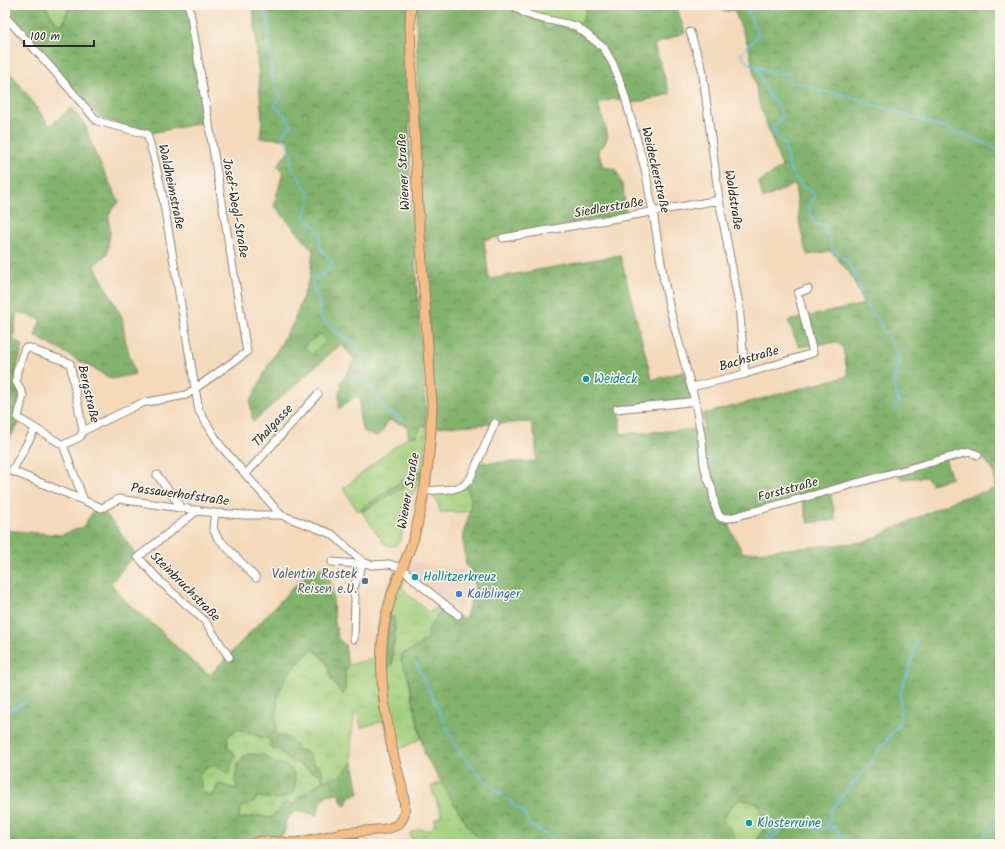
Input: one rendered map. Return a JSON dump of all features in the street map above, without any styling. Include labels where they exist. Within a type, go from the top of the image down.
[{"type":"main road","name":"Wiener Straße","points":[[252,844],[262,841],[296,843],[344,833],[386,829],[396,825],[402,820],[405,810],[405,799],[386,718],[382,684],[381,655],[386,615],[414,538],[421,509],[431,431],[432,405],[418,206],[412,85],[410,25],[411,5]]},
{"type":"street","name":"Josef-Wegl-Straße","points":[[189,5],[247,352],[196,388]]},
{"type":"street","name":"Weideckerstraße","points":[[512,5],[524,14],[576,26],[604,48],[609,55],[623,90],[645,169],[664,281],[673,322],[695,401]]},
{"type":"street","name":"Waldheimstraße","points":[[5,16],[97,121],[147,134],[161,187],[199,411]]},
{"type":"street","name":"Waldstraße","points":[[690,32],[702,68],[719,200],[739,305],[745,374]]},
{"type":"street","name":"Siedlerstraße","points":[[503,238],[719,200]]},
{"type":"street","name":"Bachstraße","points":[[692,387],[745,374],[813,353],[798,292],[808,289]]},
{"type":"street","name":"Bergstraße","points":[[35,429],[18,418],[23,395],[16,381],[17,371],[25,348],[30,348],[70,363],[83,431],[142,403],[186,395],[196,388]]},
{"type":"street","name":"Thalgasse","points":[[246,474],[318,394]]},
{"type":"street","name":"Waldheimstraße","points":[[186,395],[193,399],[220,446],[281,515],[332,534],[364,562]]},
{"type":"street","points":[[617,409],[639,406],[670,405],[695,401]]},
{"type":"street","name":"Forststraße","points":[[695,401],[706,471],[712,488],[715,506],[719,516],[722,518],[730,518],[971,452],[978,455]]},
{"type":"street","points":[[424,491],[453,489],[464,486],[470,478],[495,423]]},
{"type":"street","points":[[35,429],[63,445],[84,501]]},
{"type":"street","name":"Passauerhofstraße","points":[[35,429],[12,471],[102,508],[119,499],[215,513],[281,515]]},
{"type":"street","points":[[63,445],[80,437],[83,431]]},
{"type":"street","points":[[157,475],[180,507]]},
{"type":"street","name":"Steinbruchstraße","points":[[198,510],[138,557],[161,582],[205,621],[229,657]]},
{"type":"street","points":[[215,513],[213,528],[217,537],[256,578]]},
{"type":"street","points":[[332,562],[358,564],[364,562],[371,565],[389,564],[402,568],[418,583],[458,615]]},
{"type":"street","points":[[354,639],[355,597],[353,590],[364,562]]},
{"type":"shaded area","points":[[412,561],[467,573],[468,580],[461,609],[459,611],[416,578],[409,569]]},
{"type":"green space","points":[[5,5],[45,5],[58,24],[64,23],[70,5],[186,5],[206,122],[151,133],[100,118],[5,11]]},
{"type":"green space","points":[[45,5],[70,5],[63,23],[58,24],[54,20]]},
{"type":"green space","points":[[253,5],[408,5],[410,190],[427,426],[421,426],[416,436],[408,437],[407,426],[389,420],[379,436],[371,435],[364,431],[360,419],[360,396],[354,397],[339,409],[339,393],[342,386],[340,384],[355,360],[341,344],[253,422],[250,402],[269,364],[294,322],[310,276],[313,251],[274,205],[283,172],[277,166],[291,147],[287,139],[260,138],[262,121]]},
{"type":"green space","points":[[417,5],[531,5],[532,16],[543,22],[546,31],[558,24],[581,23],[586,13],[585,5],[676,5],[685,32],[654,45],[670,94],[634,103],[614,99],[598,103],[608,136],[604,145],[598,149],[602,165],[603,167],[616,169],[623,188],[626,214],[484,240],[489,279],[620,255],[652,380],[683,372],[692,400],[620,412],[620,434],[704,429],[703,414],[848,376],[843,348],[837,342],[799,347],[788,321],[864,304],[851,275],[831,251],[807,255],[800,226],[795,184],[763,199],[759,182],[782,167],[759,103],[749,47],[734,10],[723,12],[721,5],[1000,5],[1000,844],[749,844],[756,841],[764,828],[759,804],[740,799],[729,809],[722,821],[731,829],[737,843],[739,844],[484,844],[469,828],[425,755],[408,677],[401,661],[403,653],[416,648],[427,638],[428,630],[432,623],[442,612],[449,617],[451,613],[465,619],[475,587],[474,574],[466,566],[463,534],[470,512],[471,498],[466,486],[476,463],[536,461],[536,441],[531,422],[435,427],[421,180],[416,20]],"holes":[[[977,453],[986,461],[994,472],[995,489],[958,499],[865,542],[743,553],[731,531],[729,519],[802,499],[808,523],[836,520],[830,491],[896,472],[902,479],[926,477],[932,484],[952,478],[945,459]]]},
{"type":"green space","points":[[531,5],[585,5],[586,13],[581,23],[558,24],[546,31],[532,16]]},
{"type":"green space","points":[[5,67],[50,126],[71,108],[85,125],[95,153],[119,202],[109,214],[110,233],[107,254],[94,265],[122,317],[125,339],[135,374],[112,379],[35,336],[41,319],[17,312],[13,340],[23,345],[17,367],[20,396],[14,419],[19,424],[5,445]]},
{"type":"green space","points":[[320,334],[326,342],[311,354],[304,346]]},
{"type":"green space","points":[[421,426],[427,426],[424,474],[406,509],[402,522],[401,540],[396,545],[390,546],[384,543],[362,512],[421,476],[421,471],[410,475],[358,511],[343,489],[390,450],[408,437],[416,436]]},
{"type":"green space","points":[[421,471],[422,476],[362,512],[360,510],[410,475]]},
{"type":"green space","points":[[466,486],[471,498],[470,512],[440,512],[438,503],[430,492]]},
{"type":"green space","points":[[93,511],[104,512],[116,526],[135,554],[111,583],[127,603],[160,630],[187,657],[210,675],[300,580],[326,565],[332,586],[334,617],[338,639],[345,645],[348,665],[345,673],[345,693],[342,694],[338,687],[333,683],[327,663],[313,648],[287,675],[278,694],[276,733],[280,737],[289,738],[298,750],[308,754],[314,764],[322,770],[323,781],[340,776],[353,762],[359,794],[349,796],[346,805],[343,805],[339,793],[327,795],[320,804],[317,815],[296,811],[285,822],[285,832],[281,837],[282,840],[357,835],[359,844],[5,844],[5,530],[61,535],[83,527]],"holes":[[[238,729],[270,739],[273,750],[278,750],[289,760],[296,762],[311,772],[319,773],[323,781],[297,798],[295,804],[285,802],[282,804],[281,809],[271,818],[259,816],[238,819],[241,807],[255,801],[257,797],[274,799],[290,795],[293,791],[295,783],[294,772],[282,763],[277,764],[264,755],[249,754],[244,756],[238,763],[235,781],[238,789],[218,784],[213,796],[203,793],[199,776],[206,767],[217,765],[226,773],[230,773],[231,765],[236,757],[232,750],[228,749],[227,738],[228,735]]]},
{"type":"green space","points":[[395,572],[403,577],[409,577],[405,578],[402,588],[429,613],[436,607],[442,612],[436,616],[427,638],[416,648],[403,653],[401,660],[408,676],[421,738],[397,751],[383,721],[361,728],[357,711],[355,712],[352,737],[353,762],[340,776],[323,781],[295,804],[281,809],[271,818],[259,816],[237,819],[241,807],[255,801],[257,797],[262,798],[277,764],[264,755],[238,789],[213,796],[203,793],[199,776],[206,767],[217,765],[226,773],[230,773],[231,766],[227,738],[228,735],[238,729],[270,739],[278,750],[289,760],[296,762],[311,772],[319,773],[323,780],[309,755],[305,751],[298,750],[285,736],[280,737],[276,733],[278,694],[287,675],[313,648],[327,663],[333,683],[338,687],[342,694],[345,693],[345,673],[348,665],[377,657],[378,628],[383,600]],"holes":[[[394,617],[395,630],[392,649],[392,664],[385,660]]]},
{"type":"green space","points":[[390,617],[394,617],[395,630],[392,649],[392,664],[388,668],[386,667],[385,661],[385,648]]},
{"type":"green space","points":[[441,782],[469,828],[484,844],[408,844],[412,841],[410,833],[419,829],[431,830],[435,823],[434,820],[442,815],[431,787]]},
{"type":"green space","points":[[740,799],[759,804],[764,828],[756,840],[751,844],[737,844],[731,829],[721,821],[729,809]]},
{"type":"waterway","points":[[263,5],[263,12],[268,20],[272,76],[281,96],[274,105],[283,113],[292,125],[282,134],[291,153],[292,168],[310,194],[305,218],[321,232],[319,247],[333,262],[324,274],[318,276],[312,284],[319,303],[321,317],[339,335],[353,341],[356,359],[362,363],[364,372],[359,379],[371,387],[388,412],[403,420]]},
{"type":"waterway","points":[[745,5],[758,35],[741,54],[748,63],[775,74],[788,73],[793,83],[807,84],[815,90],[843,95],[916,118],[989,144],[1000,152]]},
{"type":"waterway","points":[[757,67],[770,98],[778,104],[783,117],[773,126],[777,138],[785,145],[789,168],[804,188],[813,192],[815,198],[811,200],[807,206],[815,224],[825,226],[833,251],[844,257],[855,274],[868,309],[878,320],[896,353],[899,365],[893,383],[899,404],[895,409]]},
{"type":"waterway","points":[[827,828],[832,808],[872,762],[876,754],[899,725],[901,706],[900,693],[914,655],[916,639]]},
{"type":"waterway","points":[[416,663],[458,750],[481,777],[525,814],[529,825],[547,835],[553,844]]},
{"type":"waterway","points":[[5,712],[26,702]]},
{"type":"waterway","points":[[769,841],[771,815]]},
{"type":"waterway","points":[[977,844],[986,832],[994,827],[998,818],[1000,817]]},
{"type":"waterway","points":[[768,844],[773,836],[793,821],[796,823],[804,821],[808,822],[815,829],[834,827],[841,836],[849,838],[853,843],[861,844]]},
{"type":"place","name":"Weideck","points":[[586,379]]},
{"type":"place","name":"Hollitzerkreuz","points":[[415,577]]},
{"type":"place","name":"Valentin Rostek Reisen e.U.","points":[[365,581]]},
{"type":"place","name":"Kaiblinger","points":[[459,594]]},
{"type":"place","name":"Klosterruine","points":[[749,823]]}]
